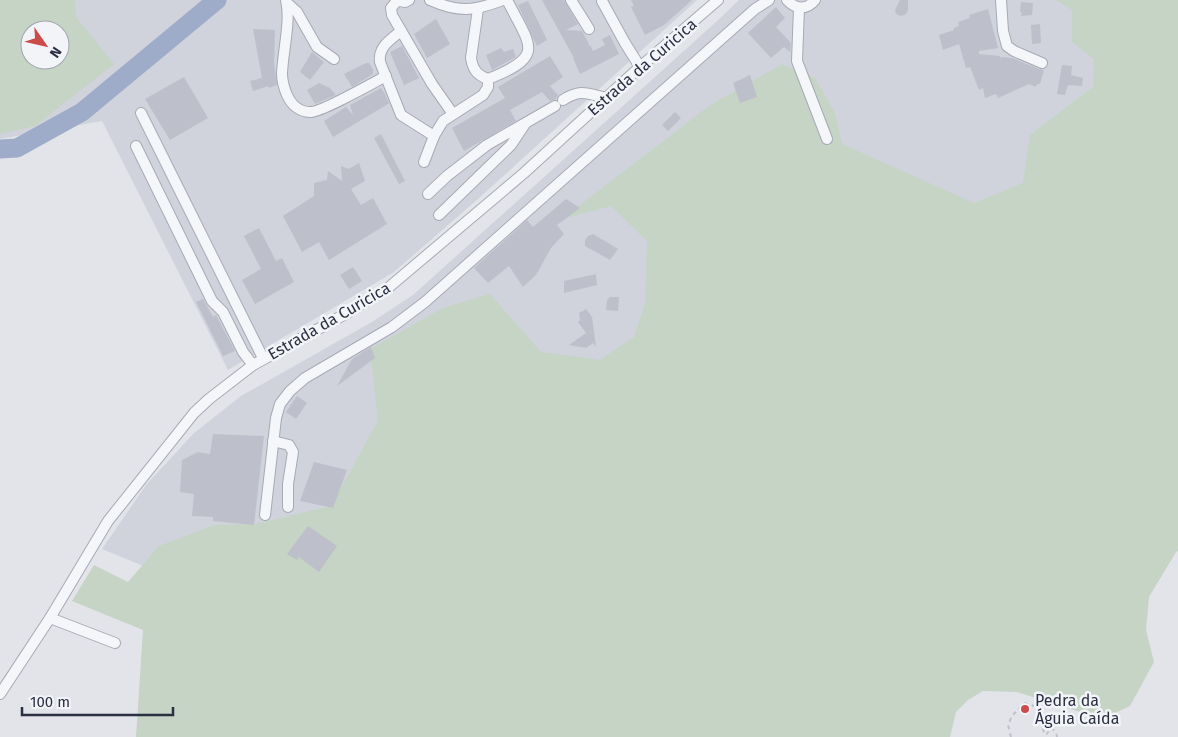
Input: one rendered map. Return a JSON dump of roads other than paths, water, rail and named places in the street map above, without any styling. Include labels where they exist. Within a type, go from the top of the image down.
[{"type":"street","points":[[409,0],[405,2],[397,0],[392,5],[390,11],[432,84],[453,114]]},
{"type":"street","points":[[430,0],[447,7],[478,9],[503,0]]},
{"type":"street","points":[[488,79],[522,62],[529,53],[530,48],[527,38],[507,0]]},
{"type":"street","points":[[571,0],[589,30]]},
{"type":"street","points":[[602,0],[640,67]]},
{"type":"street","name":"Estrada da Curicica","points":[[0,694],[50,618],[108,521],[136,484],[208,399],[263,358],[349,312],[388,288],[524,173],[640,67],[718,0]]},
{"type":"street","points":[[265,515],[276,418],[280,404],[290,390],[305,378],[392,326],[425,302],[757,4],[769,0]]},
{"type":"street","points":[[787,1],[799,8],[810,5],[815,0]]},
{"type":"street","points":[[1001,0],[1003,31],[1007,46],[1042,63]]},
{"type":"street","points":[[287,1],[282,75],[284,89],[295,107],[303,111],[316,112],[386,76]]},
{"type":"street","points":[[287,1],[297,12],[317,47],[334,58]]},
{"type":"street","points":[[799,8],[797,61],[827,138]]},
{"type":"street","points":[[478,9],[471,58],[472,66],[476,73],[488,79]]},
{"type":"street","points":[[401,31],[386,43],[379,55],[380,62],[401,115],[434,136]]},
{"type":"street","points":[[424,162],[434,136],[443,122],[483,95],[488,87],[488,79]]},
{"type":"street","points":[[428,194],[447,176],[487,145],[575,93],[584,92],[606,98]]},
{"type":"street","points":[[141,113],[263,358]]},
{"type":"street","points":[[439,215],[510,145],[525,123]]},
{"type":"street","points":[[136,146],[212,301],[223,312],[243,352],[253,365]]},
{"type":"street","points":[[273,441],[289,445],[293,452],[288,484],[288,507]]},
{"type":"street","points":[[50,618],[115,642]]},
{"type":"waterway","points":[[0,149],[17,148],[82,112],[217,0]]},
{"type":"place","name":"Pedra da Águia Caída","points":[[1025,709]]}]
